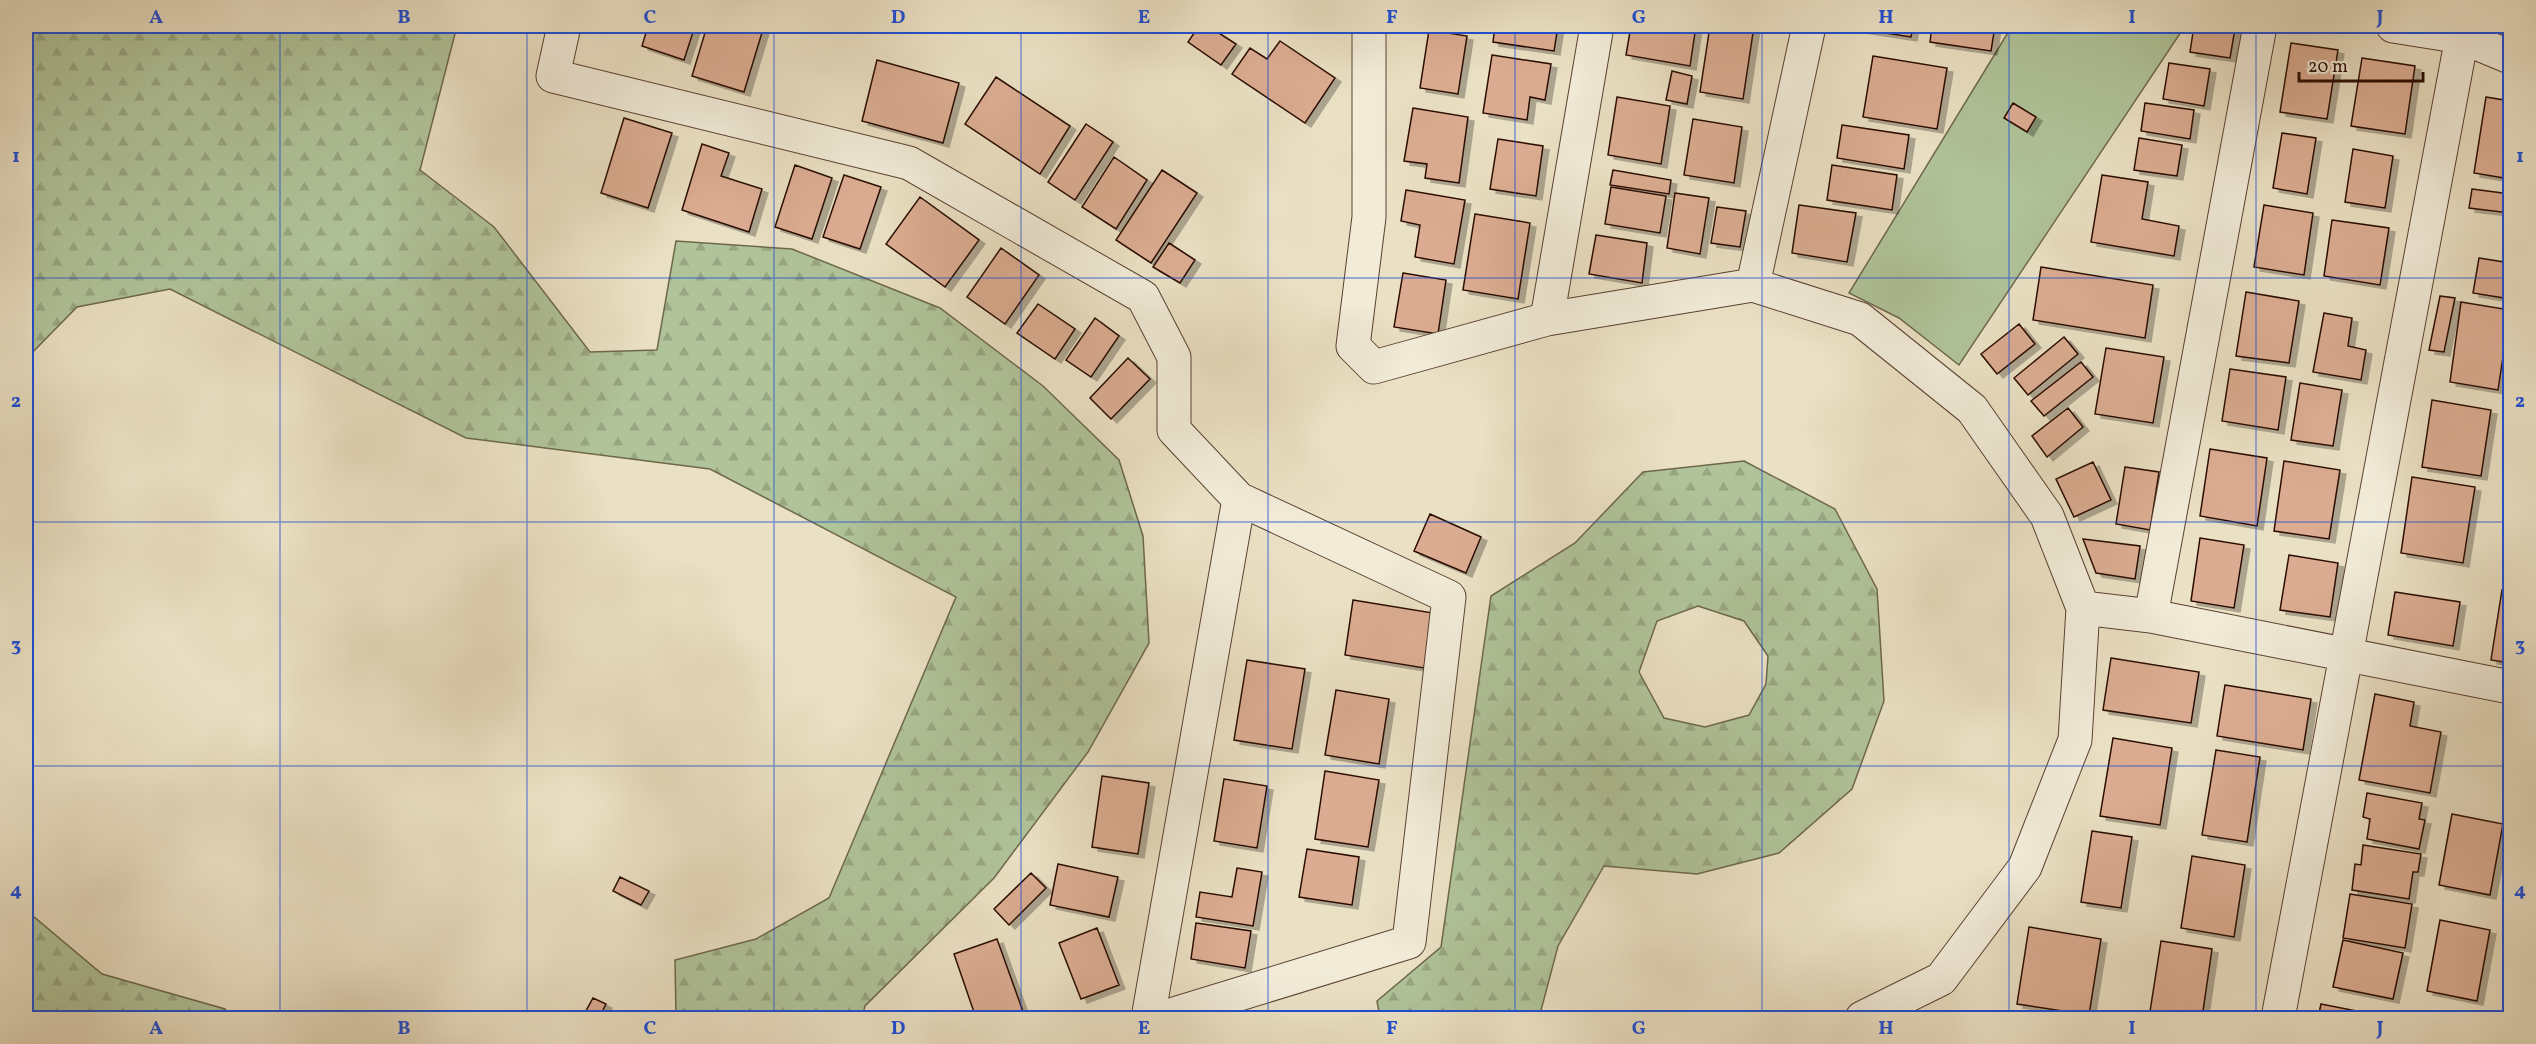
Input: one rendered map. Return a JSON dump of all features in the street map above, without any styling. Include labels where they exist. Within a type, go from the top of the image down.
[{"type":"street","points":[[564,26],[553,76],[909,163],[1143,297],[1174,357],[1174,430],[1239,499],[1449,597],[1409,942],[1161,1018]]},
{"type":"street","points":[[1369,26],[1369,218],[1353,346],[1374,368],[1547,319],[1753,285],[1860,319],[1972,409],[2047,516],[2083,608],[2075,740],[2025,867],[1941,979],[1862,1018]]},
{"type":"street","points":[[1547,319],[1597,26]]},
{"type":"street","points":[[1753,285],[1809,26]]},
{"type":"street","points":[[2151,616],[2259,26]]},
{"type":"street","points":[[2393,26],[2462,37],[2511,57]]},
{"type":"street","points":[[2278,1018],[2462,37]]},
{"type":"street","points":[[1148,1018],[1239,499]]},
{"type":"street","points":[[2083,608],[2151,616],[2511,687]]},
{"type":"green space","points":[[26,26],[457,26],[420,170],[494,227],[590,352],[657,350],[676,241],[792,249],[940,308],[1043,386],[1119,460],[1143,536],[1149,643],[1088,752],[994,878],[865,1006],[862,1018],[676,1018],[675,960],[756,939],[829,898],[956,597],[710,469],[466,438],[170,289],[77,307],[26,359]]},
{"type":"green space","points":[[2012,26],[2185,26],[1959,365],[1899,318],[1849,293]]},
{"type":"green space","points":[[1744,461],[1835,509],[1877,589],[1884,701],[1852,789],[1779,853],[1697,874],[1604,866],[1558,946],[1539,1018],[1380,1018],[1377,1001],[1441,947],[1491,596],[1575,543],[1643,472]],"holes":[[[1698,606],[1744,621],[1768,656],[1766,684],[1749,715],[1705,727],[1664,718],[1639,672],[1657,621]]]},
{"type":"green space","points":[[26,903],[33,916],[102,974],[225,1009],[230,1018],[38,1018],[26,1016]]},
{"type":"building","points":[[648,26],[695,26],[684,60],[642,46]]},
{"type":"building","points":[[707,26],[764,26],[744,92],[692,76]]},
{"type":"building","points":[[1199,26],[1208,26],[1236,44],[1221,65],[1188,42]]},
{"type":"building","points":[[1495,26],[1558,26],[1554,51],[1493,42]]},
{"type":"building","points":[[1631,26],[1696,26],[1690,66],[1626,55]]},
{"type":"building","points":[[1710,26],[1754,26],[1743,99],[1700,92]]},
{"type":"building","points":[[1840,26],[1913,26],[1911,37]]},
{"type":"building","points":[[1932,26],[1995,26],[1991,51],[1930,42]]},
{"type":"building","points":[[2194,26],[2235,29],[2230,58],[2190,52]]},
{"type":"building","points":[[1429,30],[1467,36],[1458,94],[1420,88]]},
{"type":"building","points":[[1280,41],[1335,78],[1305,123],[1232,74],[1250,48],[1267,59]]},
{"type":"building","points":[[2291,43],[2338,50],[2327,119],[2280,112]]},
{"type":"building","points":[[1492,55],[1551,64],[1545,100],[1530,97],[1527,120],[1483,113]]},
{"type":"building","points":[[1873,56],[1947,68],[1937,129],[1863,117]]},
{"type":"building","points":[[2362,58],[2415,66],[2405,134],[2351,126]]},
{"type":"building","points":[[877,60],[959,83],[943,143],[862,121]]},
{"type":"building","points":[[2169,63],[2210,69],[2204,106],[2163,99]]},
{"type":"building","points":[[1672,71],[1692,76],[1687,104],[1666,100]]},
{"type":"building","points":[[996,77],[1070,126],[1040,174],[965,124]]},
{"type":"building","points":[[1617,97],[1670,106],[1661,164],[1608,155]]},
{"type":"building","points":[[2486,97],[2510,101],[2510,179],[2474,173]]},
{"type":"building","points":[[2013,103],[2036,117],[2027,132],[2004,118]]},
{"type":"building","points":[[2145,103],[2194,110],[2190,139],[2141,131]]},
{"type":"building","points":[[1413,108],[1468,117],[1459,183],[1425,178],[1427,164],[1404,161]]},
{"type":"building","points":[[624,118],[672,133],[648,208],[601,193]]},
{"type":"building","points":[[1693,119],[1742,127],[1734,183],[1684,175]]},
{"type":"building","points":[[1086,124],[1113,142],[1075,200],[1048,182]]},
{"type":"building","points":[[1842,125],[1909,135],[1904,169],[1837,158]]},
{"type":"building","points":[[2282,133],[2316,138],[2307,194],[2273,188]]},
{"type":"building","points":[[2139,138],[2182,145],[2177,176],[2134,170]]},
{"type":"building","points":[[1498,139],[1543,146],[1536,196],[1490,189]]},
{"type":"building","points":[[702,144],[729,153],[721,176],[762,189],[749,232],[682,210]]},
{"type":"building","points":[[2353,149],[2393,156],[2385,208],[2345,202]]},
{"type":"building","points":[[1114,157],[1147,180],[1116,229],[1082,207]]},
{"type":"building","points":[[795,165],[832,178],[812,239],[775,227]]},
{"type":"building","points":[[1832,165],[1897,175],[1892,210],[1827,200]]},
{"type":"building","points":[[1162,170],[1197,193],[1151,263],[1116,240]]},
{"type":"building","points":[[1613,170],[1671,180],[1669,194],[1610,185]]},
{"type":"building","points":[[844,175],[881,187],[860,249],[823,237]]},
{"type":"building","points":[[2102,175],[2148,182],[2142,219],[2179,226],[2174,256],[2091,242]]},
{"type":"building","points":[[1611,187],[1666,196],[1660,233],[1605,224]]},
{"type":"building","points":[[2472,189],[2510,194],[2510,213],[2469,208]]},
{"type":"building","points":[[1406,190],[1465,200],[1454,264],[1415,257],[1420,225],[1401,221]]},
{"type":"building","points":[[1675,193],[1709,198],[1700,254],[1667,248]]},
{"type":"building","points":[[920,197],[979,240],[945,287],[886,244]]},
{"type":"building","points":[[1799,205],[1856,213],[1847,262],[1792,253]]},
{"type":"building","points":[[2264,205],[2313,213],[2304,275],[2254,267]]},
{"type":"building","points":[[1717,207],[1746,211],[1740,247],[1711,243]]},
{"type":"building","points":[[1475,214],[1530,223],[1518,299],[1463,290]]},
{"type":"building","points":[[2332,220],[2389,228],[2380,285],[2324,276]]},
{"type":"building","points":[[1596,235],[1647,243],[1642,283],[1589,274]]},
{"type":"building","points":[[1169,243],[1195,260],[1180,283],[1153,267]]},
{"type":"building","points":[[1001,248],[1039,275],[1005,324],[967,297]]},
{"type":"building","points":[[2479,258],[2510,263],[2510,299],[2473,293]]},
{"type":"building","points":[[2041,267],[2153,285],[2145,338],[2033,320]]},
{"type":"building","points":[[1403,273],[1446,280],[1438,334],[1394,327]]},
{"type":"building","points":[[2246,292],[2299,301],[2289,363],[2236,356]]},
{"type":"building","points":[[2440,296],[2455,298],[2444,352],[2429,350]]},
{"type":"building","points":[[2461,302],[2510,310],[2498,390],[2450,382]]},
{"type":"building","points":[[1038,304],[1075,329],[1055,359],[1017,333]]},
{"type":"building","points":[[2324,313],[2352,318],[2348,346],[2366,350],[2361,380],[2313,372]]},
{"type":"building","points":[[1095,318],[1119,336],[1091,377],[1066,360]]},
{"type":"building","points":[[2019,324],[2035,344],[1997,374],[1981,354]]},
{"type":"building","points":[[2064,337],[2078,354],[2028,395],[2014,378]]},
{"type":"building","points":[[2106,348],[2164,357],[2153,423],[2095,414]]},
{"type":"building","points":[[1128,358],[1150,379],[1111,419],[1090,398]]},
{"type":"building","points":[[2081,362],[2093,377],[2044,416],[2031,401]]},
{"type":"building","points":[[2230,369],[2286,377],[2278,430],[2222,421]]},
{"type":"building","points":[[2300,383],[2342,390],[2333,446],[2291,440]]},
{"type":"building","points":[[2432,400],[2491,410],[2481,476],[2422,467]]},
{"type":"building","points":[[2068,408],[2083,427],[2047,457],[2032,436]]},
{"type":"building","points":[[2210,449],[2267,458],[2257,526],[2200,516]]},
{"type":"building","points":[[2284,461],[2340,470],[2329,539],[2274,531]]},
{"type":"building","points":[[2093,462],[2111,500],[2074,517],[2056,479]]},
{"type":"building","points":[[2125,467],[2159,472],[2150,530],[2116,524]]},
{"type":"building","points":[[2412,477],[2475,487],[2463,563],[2401,553]]},
{"type":"building","points":[[1430,514],[1481,537],[1466,573],[1414,551]]},
{"type":"building","points":[[2200,538],[2244,545],[2234,608],[2191,601]]},
{"type":"building","points":[[2083,539],[2140,546],[2135,579],[2096,573]]},
{"type":"building","points":[[2289,555],[2338,563],[2330,617],[2280,610]]},
{"type":"building","points":[[2502,590],[2510,592],[2510,663],[2491,660]]},
{"type":"building","points":[[2395,592],[2460,602],[2453,646],[2388,635]]},
{"type":"building","points":[[1353,600],[1433,613],[1424,668],[1345,655]]},
{"type":"building","points":[[2111,658],[2199,672],[2191,723],[2103,710]]},
{"type":"building","points":[[1247,660],[1305,669],[1292,749],[1234,740]]},
{"type":"building","points":[[2225,685],[2311,699],[2303,750],[2217,736]]},
{"type":"building","points":[[1336,690],[1389,699],[1379,764],[1325,755]]},
{"type":"building","points":[[2375,694],[2414,702],[2410,726],[2441,732],[2430,793],[2359,780]]},
{"type":"building","points":[[2113,738],[2172,748],[2160,825],[2100,816]]},
{"type":"building","points":[[2216,750],[2260,757],[2247,842],[2202,835]]},
{"type":"building","points":[[1325,771],[1379,780],[1368,847],[1315,839]]},
{"type":"building","points":[[1102,776],[1149,783],[1138,854],[1092,847]]},
{"type":"building","points":[[1224,779],[1267,786],[1257,848],[1214,841]]},
{"type":"building","points":[[2367,793],[2422,803],[2419,819],[2425,820],[2419,849],[2367,839],[2370,819],[2363,817]]},
{"type":"building","points":[[2452,814],[2503,824],[2490,895],[2439,885]]},
{"type":"building","points":[[2092,831],[2132,837],[2121,908],[2081,902]]},
{"type":"building","points":[[2363,845],[2421,854],[2418,872],[2413,872],[2409,899],[2352,890],[2355,864],[2361,865]]},
{"type":"building","points":[[1307,849],[1359,857],[1352,905],[1299,897]]},
{"type":"building","points":[[2192,856],[2245,865],[2234,937],[2181,928]]},
{"type":"building","points":[[1058,864],[1118,877],[1109,917],[1050,905]]},
{"type":"building","points":[[1237,868],[1262,872],[1253,926],[1196,917],[1200,892],[1232,897]]},
{"type":"building","points":[[1031,873],[1046,888],[1009,925],[994,909]]},
{"type":"building","points":[[620,877],[649,891],[641,905],[613,891]]},
{"type":"building","points":[[2350,894],[2412,904],[2405,948],[2343,938]]},
{"type":"building","points":[[2440,920],[2490,930],[2477,1001],[2427,991]]},
{"type":"building","points":[[1196,923],[1251,931],[1245,968],[1191,959]]},
{"type":"building","points":[[2029,927],[2101,939],[2089,1015],[2017,1004]]},
{"type":"building","points":[[1097,928],[1119,985],[1081,999],[1059,943]]},
{"type":"building","points":[[997,939],[1025,1017],[976,1018],[954,954]]},
{"type":"building","points":[[2343,940],[2403,953],[2393,999],[2333,987]]},
{"type":"building","points":[[2161,941],[2212,949],[2202,1018],[2149,1018]]},
{"type":"building","points":[[593,998],[606,1004],[599,1018],[582,1018]]},
{"type":"building","points":[[2321,1004],[2377,1015],[2376,1018],[2318,1018]]}]
